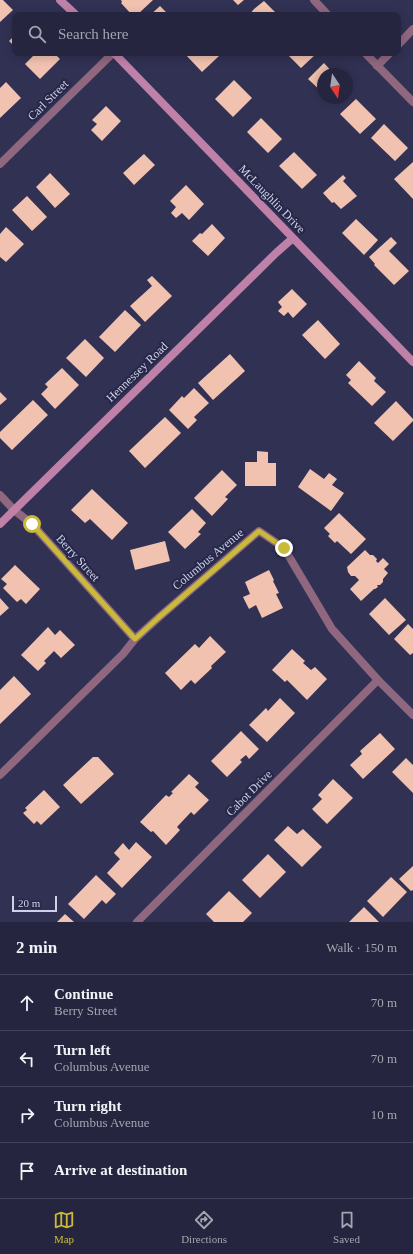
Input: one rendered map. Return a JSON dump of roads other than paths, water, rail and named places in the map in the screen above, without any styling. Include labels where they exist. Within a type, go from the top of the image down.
[{"type":"main road","points":[[60,0],[73,12]]},
{"type":"main road","name":"McLaughlin Drive","points":[[117,56],[413,362]]},
{"type":"main road","name":"Hennessey Road","points":[[0,524],[276,252],[293,238]]},
{"type":"street","points":[[314,0],[325,12]]},
{"type":"street","points":[[401,42],[413,29]]},
{"type":"street","name":"Carl Street","points":[[0,164],[111,56]]},
{"type":"street","points":[[368,56],[413,102]]},
{"type":"street","points":[[378,66],[387,56]]},
{"type":"street","name":"Berry Street","points":[[0,495],[14,510],[32,524],[135,639]]},
{"type":"street","name":"Columbus Avenue","points":[[0,775],[123,654],[135,639],[259,531],[284,548],[332,629],[378,680],[413,715]]},
{"type":"street","name":"Cabot Drive","points":[[137,922],[378,680]]}]
